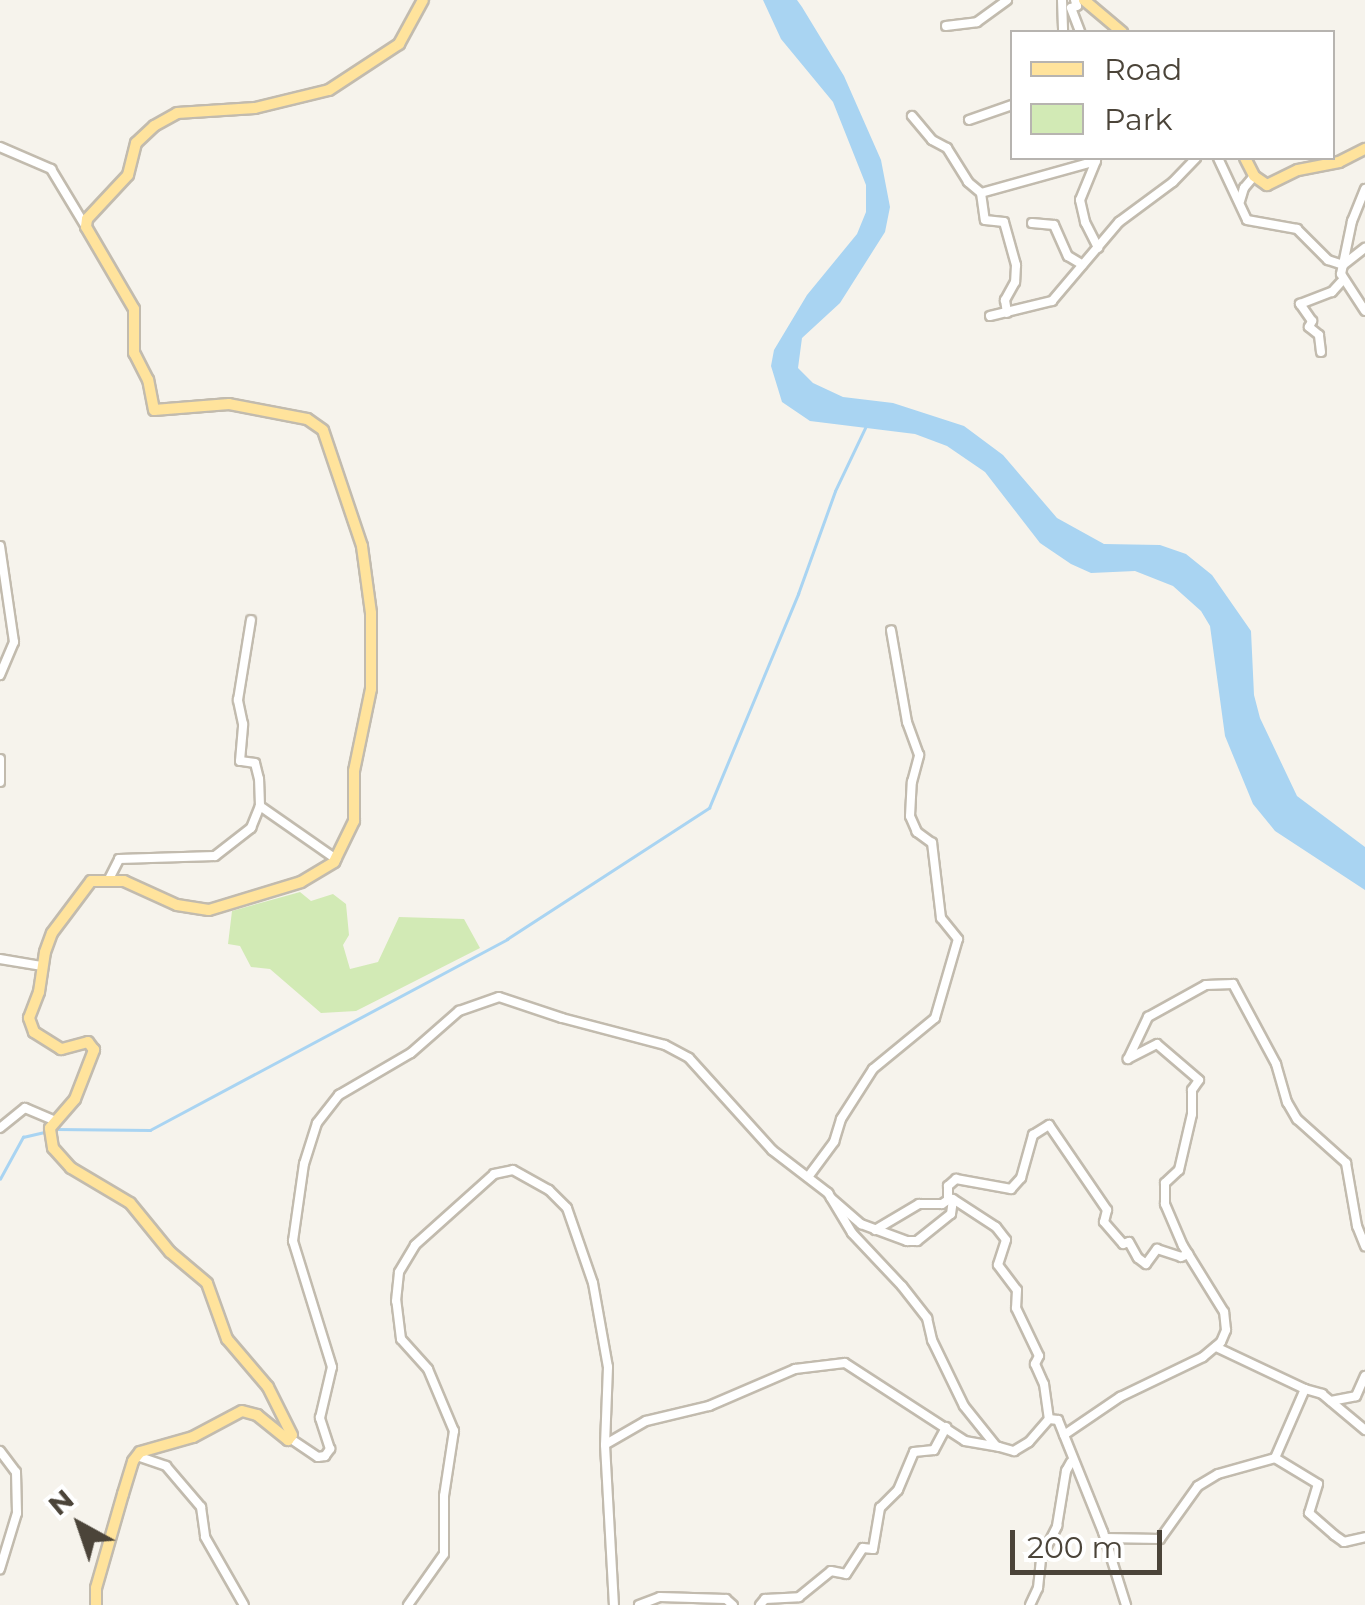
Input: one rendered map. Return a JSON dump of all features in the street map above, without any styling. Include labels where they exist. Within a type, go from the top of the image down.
[{"type":"main road","points":[[292,1438],[268,1387],[227,1339],[207,1283],[170,1252],[130,1203],[56,1154],[49,1137],[55,1121],[75,1100],[94,1050],[88,1042],[62,1049],[34,1032],[29,1018],[39,992],[50,936],[92,881],[128,882],[190,909],[210,910],[302,882],[336,860],[354,821],[354,770],[371,690],[371,604],[362,546],[330,462],[325,435],[313,420],[230,404],[154,410],[148,380],[134,353],[134,308],[86,228],[96,205],[128,175],[136,144],[154,126],[186,111],[247,109],[329,90],[399,44],[423,0]]},
{"type":"main road","points":[[1084,0],[1120,30]]},
{"type":"main road","points":[[1246,160],[1263,184],[1275,184],[1298,170],[1339,162],[1365,149]]},
{"type":"main road","points":[[96,1605],[100,1572],[136,1456],[193,1438],[242,1411],[254,1413],[292,1438]]},
{"type":"street","points":[[946,26],[977,22],[1007,0]]},
{"type":"street","points":[[1062,0],[1063,30]]},
{"type":"street","points":[[1075,0],[1076,6],[1071,8],[1079,30]]},
{"type":"street","points":[[968,120],[1010,105]]},
{"type":"street","points":[[912,116],[932,140],[946,148],[968,182],[982,193],[984,218],[1004,222],[1013,248],[1015,282],[1005,299],[1007,313]]},
{"type":"street","points":[[0,147],[52,170],[86,228]]},
{"type":"street","points":[[982,193],[1095,160]]},
{"type":"street","points":[[1098,160],[1080,200],[1085,222],[1098,248]]},
{"type":"street","points":[[990,316],[1052,301],[1129,212],[1173,182],[1194,160]]},
{"type":"street","points":[[1219,160],[1240,201]]},
{"type":"street","points":[[1254,176],[1240,201],[1240,213],[1246,220],[1296,229],[1328,260],[1343,264]]},
{"type":"street","points":[[1321,352],[1319,335],[1309,327],[1311,320],[1300,304],[1332,292],[1342,281],[1352,221],[1365,189]]},
{"type":"street","points":[[1032,223],[1054,225],[1068,256],[1082,265]]},
{"type":"street","points":[[1343,264],[1365,248]]},
{"type":"street","points":[[1342,281],[1365,311]]},
{"type":"street","points":[[0,546],[14,642],[0,674]]},
{"type":"street","points":[[108,879],[119,859],[215,856],[251,828],[260,806],[255,763],[240,761],[243,724],[238,700],[251,620]]},
{"type":"street","points":[[808,1177],[834,1142],[841,1120],[873,1069],[935,1018],[958,939],[939,911],[932,843],[918,832],[910,816],[912,782],[920,755],[907,722],[892,630]]},
{"type":"street","points":[[0,759],[0,782]]},
{"type":"street","points":[[260,806],[336,860]]},
{"type":"street","points":[[0,959],[42,966]]},
{"type":"street","points":[[1064,1435],[1120,1397],[1184,1369],[1224,1336],[1227,1321],[1170,1220],[1165,1186],[1179,1170],[1192,1114],[1192,1090],[1199,1080],[1157,1044],[1128,1056],[1148,1017],[1206,985],[1233,984],[1276,1064],[1287,1102],[1298,1119],[1346,1163],[1356,1226],[1365,1246]]},
{"type":"street","points":[[292,1438],[318,1457],[329,1451],[320,1418],[332,1367],[293,1240],[304,1164],[314,1130],[338,1095],[398,1062],[462,1008],[496,996],[674,1048],[715,1083],[772,1150],[875,1230],[917,1241],[951,1214],[953,1199],[996,1227],[1006,1240],[998,1264],[1017,1290],[1016,1308],[1038,1356],[1035,1364],[1044,1384],[1048,1419],[1022,1448],[1011,1452],[965,1441],[844,1362],[812,1364],[709,1406],[646,1421],[605,1444]]},
{"type":"street","points":[[0,1128],[25,1108],[55,1121]]},
{"type":"street","points":[[875,1230],[918,1204],[942,1204],[948,1200],[948,1186],[956,1179],[1011,1189],[1021,1178],[1033,1136],[1049,1126],[1107,1210],[1104,1222],[1123,1244],[1129,1242],[1138,1258],[1146,1264],[1157,1250],[1180,1258],[1188,1254]]},
{"type":"street","points":[[408,1605],[444,1554],[444,1496],[454,1431],[428,1369],[401,1339],[396,1301],[400,1272],[416,1245],[494,1174],[513,1170],[548,1190],[576,1224],[606,1350],[605,1444],[614,1605]]},
{"type":"street","points":[[831,1198],[852,1233],[927,1318],[932,1340],[964,1406],[998,1447]]},
{"type":"street","points":[[1216,1346],[1332,1401],[1365,1430]]},
{"type":"street","points":[[1332,1401],[1356,1396],[1365,1376]]},
{"type":"street","points":[[1275,1458],[1305,1389]]},
{"type":"street","points":[[1048,1419],[1058,1420],[1071,1462],[1105,1538],[1126,1605]]},
{"type":"street","points":[[760,1605],[765,1599],[799,1597],[831,1571],[846,1574],[863,1548],[873,1549],[880,1508],[898,1490],[914,1452],[934,1450],[946,1427]]},
{"type":"street","points":[[0,1451],[16,1472],[17,1513],[0,1569]]},
{"type":"street","points":[[136,1456],[152,1458],[166,1466],[201,1507],[205,1537],[244,1605]]},
{"type":"street","points":[[1105,1538],[1145,1542],[1160,1539],[1198,1486],[1218,1474],[1275,1458],[1318,1484],[1309,1513],[1334,1535],[1344,1542],[1365,1537]]},
{"type":"street","points":[[1030,1605],[1038,1588],[1041,1558],[1057,1526],[1071,1462]]},
{"type":"street","points":[[639,1605],[660,1597],[726,1599],[733,1605]]},
{"type":"green space","points":[[300,892],[311,901],[333,894],[346,904],[349,935],[343,945],[350,969],[378,962],[399,917],[464,919],[480,948],[356,1011],[321,1013],[270,969],[251,967],[240,946],[228,944],[232,911]]},
{"type":"water","points":[[763,0],[797,0],[802,7],[844,76],[881,160],[890,207],[885,232],[840,303],[802,338],[798,368],[813,383],[843,397],[893,403],[964,426],[1003,455],[1057,518],[1104,544],[1160,545],[1186,554],[1212,575],[1251,631],[1254,695],[1260,718],[1297,796],[1365,847],[1365,890],[1275,831],[1253,804],[1225,736],[1210,626],[1201,611],[1173,586],[1135,571],[1091,573],[1071,564],[1040,543],[985,472],[947,446],[915,434],[810,421],[782,402],[771,366],[774,350],[807,295],[857,234],[866,212],[866,185],[833,102],[781,39]]},
{"type":"waterway","points":[[56,1129],[150,1130],[507,939],[709,808],[798,594],[835,491],[865,428]]},
{"type":"waterway","points":[[0,1179],[23,1137],[48,1131]]}]
